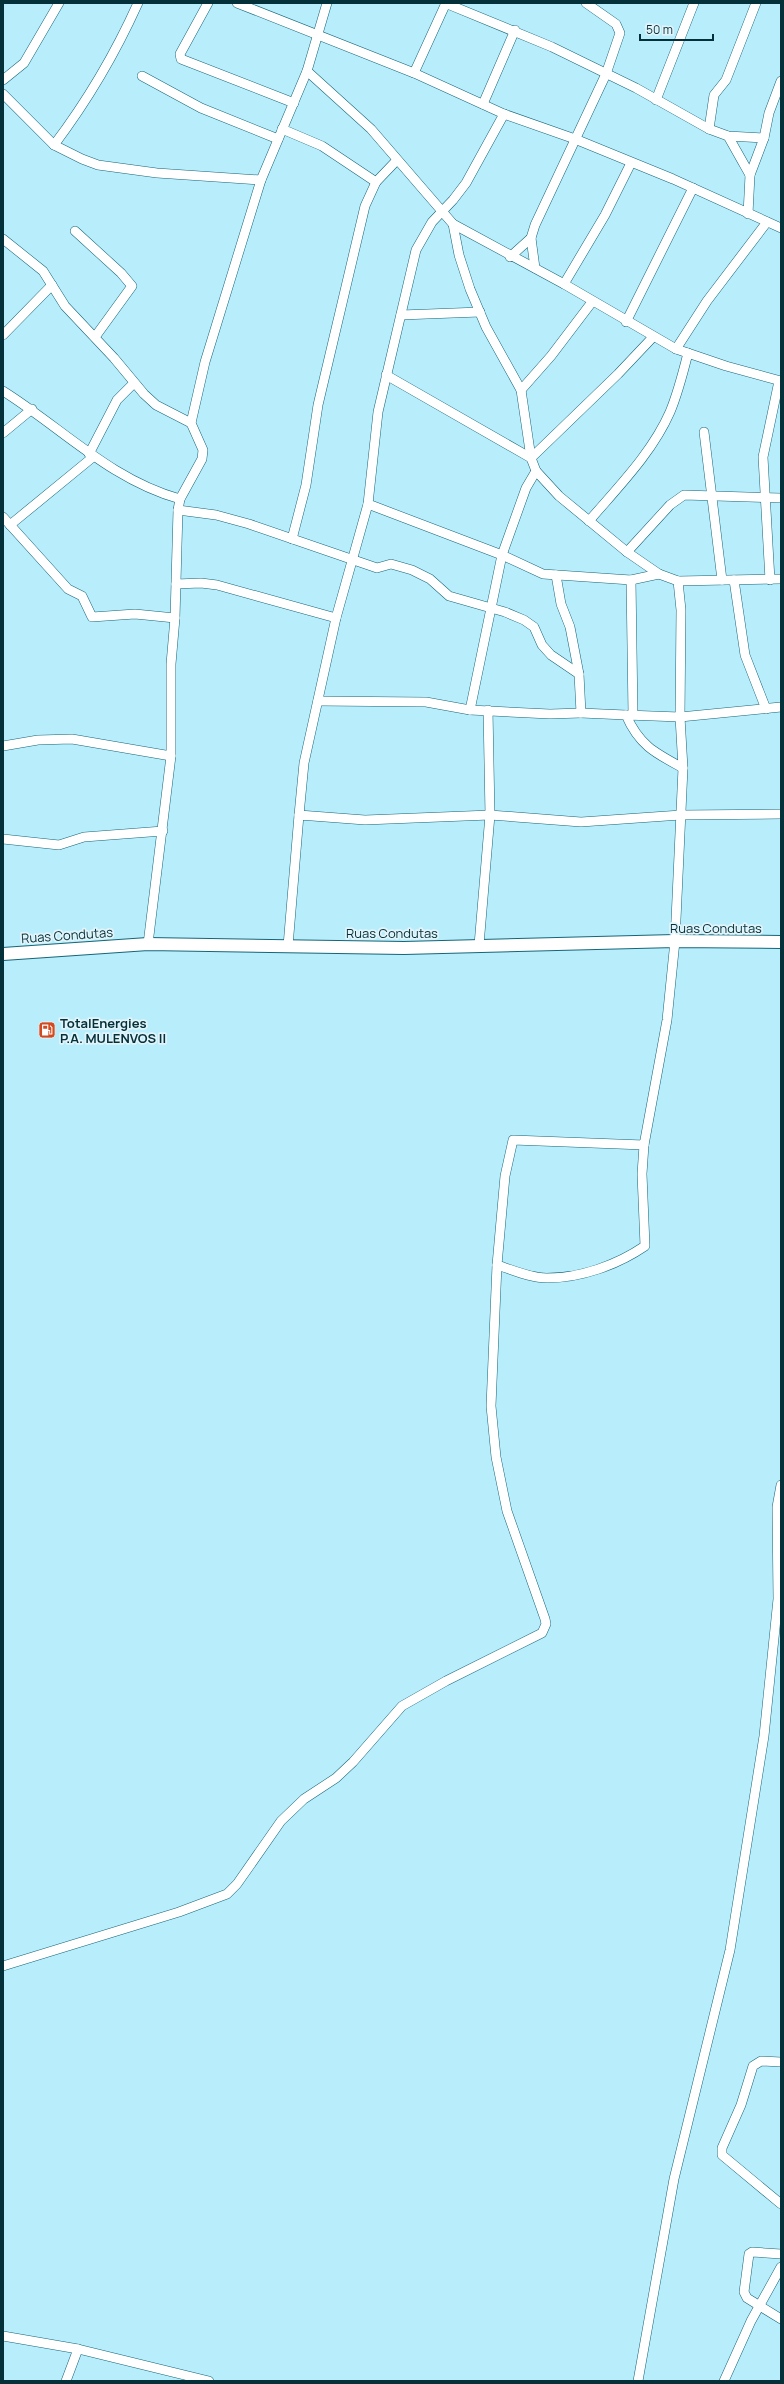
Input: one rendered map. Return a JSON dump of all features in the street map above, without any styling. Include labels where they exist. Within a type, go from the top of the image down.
[{"type":"street","points":[[3,80],[24,62],[59,3]]},
{"type":"street","points":[[54,145],[75,118],[103,72],[138,3]]},
{"type":"street","points":[[208,3],[180,54],[181,59],[294,103]]},
{"type":"street","points":[[237,3],[319,37],[414,73],[504,114],[575,139],[693,188],[781,228]]},
{"type":"street","points":[[148,944],[171,756],[171,664],[175,618],[178,510],[180,499],[202,459],[203,450],[191,423],[206,362],[261,180],[307,71],[319,37],[327,3]]},
{"type":"street","points":[[414,73],[446,3],[515,30],[606,74],[709,129],[728,136],[764,138]]},
{"type":"street","points":[[534,268],[531,238],[539,214],[606,74],[617,44],[619,28],[586,3]]},
{"type":"street","points":[[656,100],[694,3]]},
{"type":"street","points":[[709,129],[714,95],[726,80],[756,3]]},
{"type":"street","points":[[483,104],[515,30]]},
{"type":"street","points":[[307,71],[371,129],[453,224],[510,257],[564,284],[626,322],[676,349],[780,381],[764,450],[770,580]]},
{"type":"street","points":[[142,76],[202,108],[278,139]]},
{"type":"street","points":[[748,214],[750,176],[764,138],[769,113],[781,81]]},
{"type":"street","points":[[3,94],[54,145],[82,159],[98,164],[157,173],[261,180]]},
{"type":"street","points":[[288,946],[304,763],[336,618],[368,504],[378,412],[416,250],[426,230],[466,183],[504,114]]},
{"type":"street","points":[[282,129],[322,146],[376,182]]},
{"type":"street","points":[[728,136],[750,176]]},
{"type":"street","points":[[292,539],[306,485],[318,405],[365,206],[376,182],[397,160]]},
{"type":"street","points":[[564,284],[605,215],[631,163]]},
{"type":"street","points":[[626,322],[693,188]]},
{"type":"street","points":[[676,349],[708,301],[767,222]]},
{"type":"street","points":[[453,224],[459,256],[480,312],[521,390],[531,458],[536,470],[559,496],[627,552],[659,574],[678,581],[781,579]]},
{"type":"street","points":[[75,231],[121,273],[132,286],[96,337]]},
{"type":"street","points":[[510,257],[531,238]]},
{"type":"street","points":[[3,239],[43,271],[66,306],[96,337],[134,383],[156,405],[191,423]]},
{"type":"street","points":[[3,335],[52,285]]},
{"type":"street","points":[[521,390],[551,356],[592,302]]},
{"type":"street","points":[[401,315],[480,312]]},
{"type":"street","points":[[531,458],[612,380],[653,337]]},
{"type":"street","points":[[589,521],[631,472],[662,428],[676,395],[688,353]]},
{"type":"street","points":[[386,375],[531,458]]},
{"type":"street","points":[[10,525],[91,455],[117,400],[134,383]]},
{"type":"street","points":[[3,391],[32,409],[91,455],[135,482],[180,499]]},
{"type":"street","points":[[3,433],[32,409]]},
{"type":"street","points":[[704,432],[710,497],[722,580]]},
{"type":"street","points":[[470,710],[492,610],[502,555],[526,488],[536,470]]},
{"type":"street","points":[[627,552],[677,498],[690,494],[710,497],[781,498]]},
{"type":"street","points":[[368,504],[502,555],[531,569],[556,575],[631,580],[659,574]]},
{"type":"street","points":[[178,510],[242,522],[377,568],[391,564],[412,570],[430,579],[449,596],[492,610],[510,613],[530,623],[538,635],[542,645],[551,655],[579,674]]},
{"type":"street","points":[[3,517],[68,589],[82,596],[92,617],[135,614],[175,618]]},
{"type":"street","points":[[556,575],[561,604],[570,627],[579,674],[581,713]]},
{"type":"street","points":[[631,580],[630,715],[634,730],[646,746],[683,768]]},
{"type":"street","points":[[734,580],[745,655],[766,709]]},
{"type":"street","points":[[496,1265],[536,1276],[576,1275],[622,1260],[645,1246],[642,1174],[644,1145],[667,1020],[675,941],[683,768],[680,717],[681,610],[678,581]]},
{"type":"street","points":[[176,584],[201,583],[217,585],[336,618]]},
{"type":"street","points":[[318,701],[426,702],[470,710],[550,714],[581,713],[680,717],[781,707]]},
{"type":"street","points":[[479,945],[490,815],[488,710]]},
{"type":"street","points":[[4,744],[38,740],[72,739],[171,756]]},
{"type":"street","points":[[299,815],[365,820],[490,815],[581,822],[681,815],[781,814]]},
{"type":"street","points":[[3,839],[59,845],[84,837],[163,831]]},
{"type":"street","name":"Ruas Condutas","points":[[3,954],[148,944],[404,948],[479,945],[591,945],[675,941],[781,942]]},
{"type":"street","points":[[3,1966],[179,1912],[227,1894],[237,1884],[281,1821],[304,1799],[336,1778],[353,1762],[402,1706],[446,1681],[542,1633],[546,1624],[545,1619],[507,1511],[496,1457],[491,1406],[496,1265],[505,1176],[513,1140],[644,1145]]},
{"type":"street","points":[[638,2381],[674,2179],[730,1950],[764,1736],[779,1599],[777,1507],[781,1486]]},
{"type":"street","points":[[781,2062],[761,2061],[753,2066],[741,2105],[722,2148],[722,2154],[781,2204]]},
{"type":"street","points":[[781,2254],[752,2252],[748,2256],[744,2292],[747,2298],[760,2304],[781,2319]]},
{"type":"street","points":[[724,2381],[736,2351],[781,2267]]},
{"type":"street","points":[[3,2336],[78,2349],[183,2377],[209,2381]]},
{"type":"street","points":[[66,2381],[78,2349]]},
{"type":"place","name":"TotalEnergies P.A. MULENVOS II","points":[[47,1030]]}]
